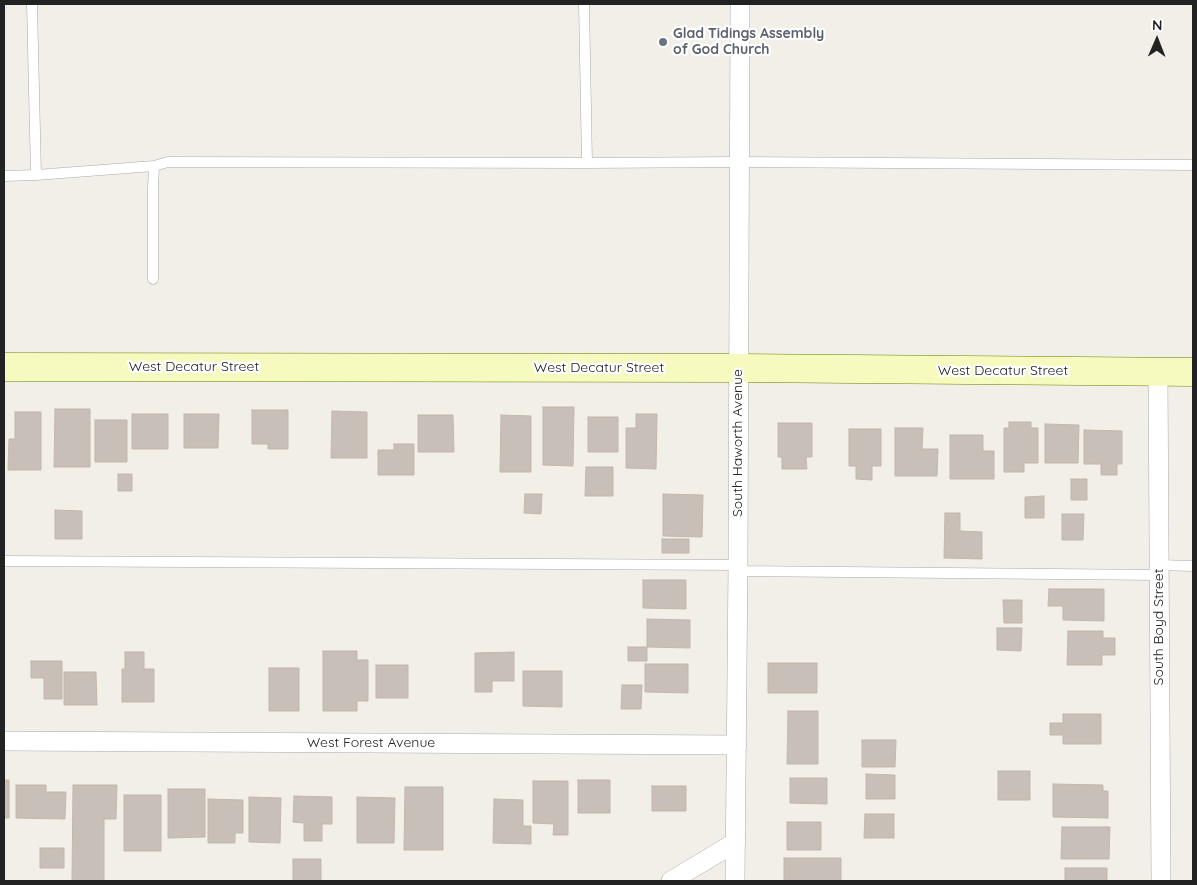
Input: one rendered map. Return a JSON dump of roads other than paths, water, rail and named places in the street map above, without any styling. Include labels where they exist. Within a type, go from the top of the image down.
[{"type":"street","name":"South Haworth Avenue","points":[[735,881],[740,4]]},
{"type":"street","name":"West Decatur Street","points":[[4,366],[738,368],[1193,372]]},
{"type":"street","name":"South Boyd Street","points":[[1158,372],[1161,881]]},
{"type":"street","name":"West Forest Avenue","points":[[4,741],[737,745]]},
{"type":"street","points":[[671,881],[736,842]]},
{"type":"lane","points":[[32,4],[36,175]]},
{"type":"lane","points":[[584,4],[587,163]]},
{"type":"lane","points":[[4,176],[154,166],[168,162],[739,162],[1193,166]]},
{"type":"lane","points":[[153,279],[154,166]]},
{"type":"lane","points":[[4,561],[1159,570],[1193,566]]},
{"type":"place","name":"Glad Tidings Assembly of God Church","points":[[663,42]]}]
